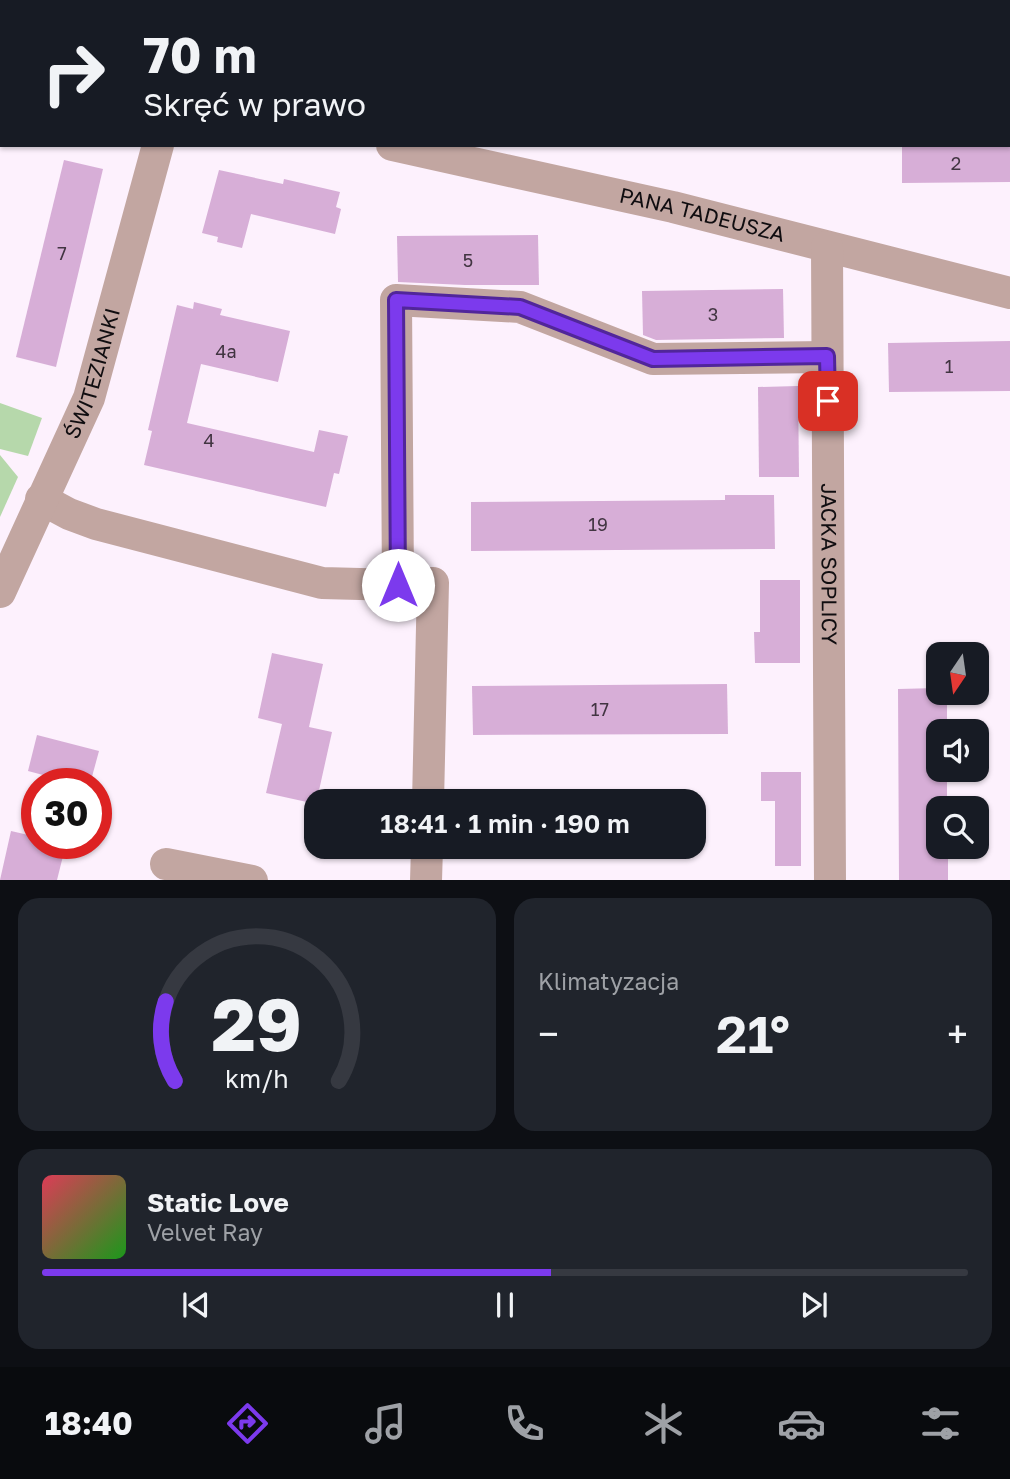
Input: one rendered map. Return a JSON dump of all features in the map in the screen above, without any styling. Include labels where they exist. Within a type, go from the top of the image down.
[{"type":"street","name":"ŚWITEZIANKI","points":[[0,592],[89,398],[157,147]]},
{"type":"street","name":"PANA TADEUSZA","points":[[401,147],[673,208],[1010,293]]},
{"type":"street","name":"JACKA SOPLICY","points":[[827,247],[830,880]]},
{"type":"street","points":[[398,585],[396,300],[520,307],[653,359],[827,356]]},
{"type":"street","points":[[41,499],[96,524],[322,583],[433,583],[428,789]]},
{"type":"street","points":[[426,880],[427,859]]},
{"type":"street","points":[[166,864],[252,880]]},
{"type":"green space","points":[[0,403],[42,418],[28,456],[0,449]]},
{"type":"green space","points":[[0,455],[18,477],[0,517]]},
{"type":"building","points":[[902,147],[1010,147],[1010,182],[902,183]]},
{"type":"building","points":[[64,160],[103,169],[56,367],[16,357]]},
{"type":"building","points":[[219,170],[283,184],[284,179],[340,192],[336,207],[341,209],[335,234],[251,214],[242,248],[217,242],[218,237],[202,233]]},
{"type":"building","points":[[538,235],[539,285],[398,282],[397,236]]},
{"type":"building","points":[[783,289],[784,338],[656,340],[643,335],[642,291]]},
{"type":"building","points":[[194,302],[222,309],[220,315],[290,331],[278,382],[201,364],[187,423],[314,452],[319,430],[348,436],[339,474],[334,473],[326,507],[144,465],[152,431],[148,430],[177,305],[193,309]]},
{"type":"building","points":[[1010,341],[1010,391],[889,392],[888,343]]},
{"type":"building","points":[[798,386],[799,477],[759,477],[758,387]]},
{"type":"building","points":[[725,495],[774,495],[775,549],[471,551],[471,502],[725,500]]},
{"type":"building","points":[[760,580],[800,580],[800,663],[755,663],[754,632],[760,632]]},
{"type":"building","points":[[272,653],[323,664],[309,727],[332,732],[319,789],[304,789],[304,801],[266,793],[282,724],[258,718]]},
{"type":"building","points":[[727,684],[728,734],[473,735],[472,686]]},
{"type":"building","points":[[926,688],[926,705],[947,705],[947,719],[926,719],[926,782],[947,782],[947,796],[926,796],[926,859],[948,859],[948,880],[899,880],[898,689]]},
{"type":"building","points":[[37,735],[99,751],[94,768],[29,768]]},
{"type":"building","points":[[761,772],[801,772],[801,866],[775,866],[775,801],[761,801]]},
{"type":"building","points":[[11,831],[21,833],[21,859],[62,859],[57,880],[0,880]]},
{"type":"route","points":[[398,585],[396,300],[520,307],[653,359],[827,356],[828,401]]}]
